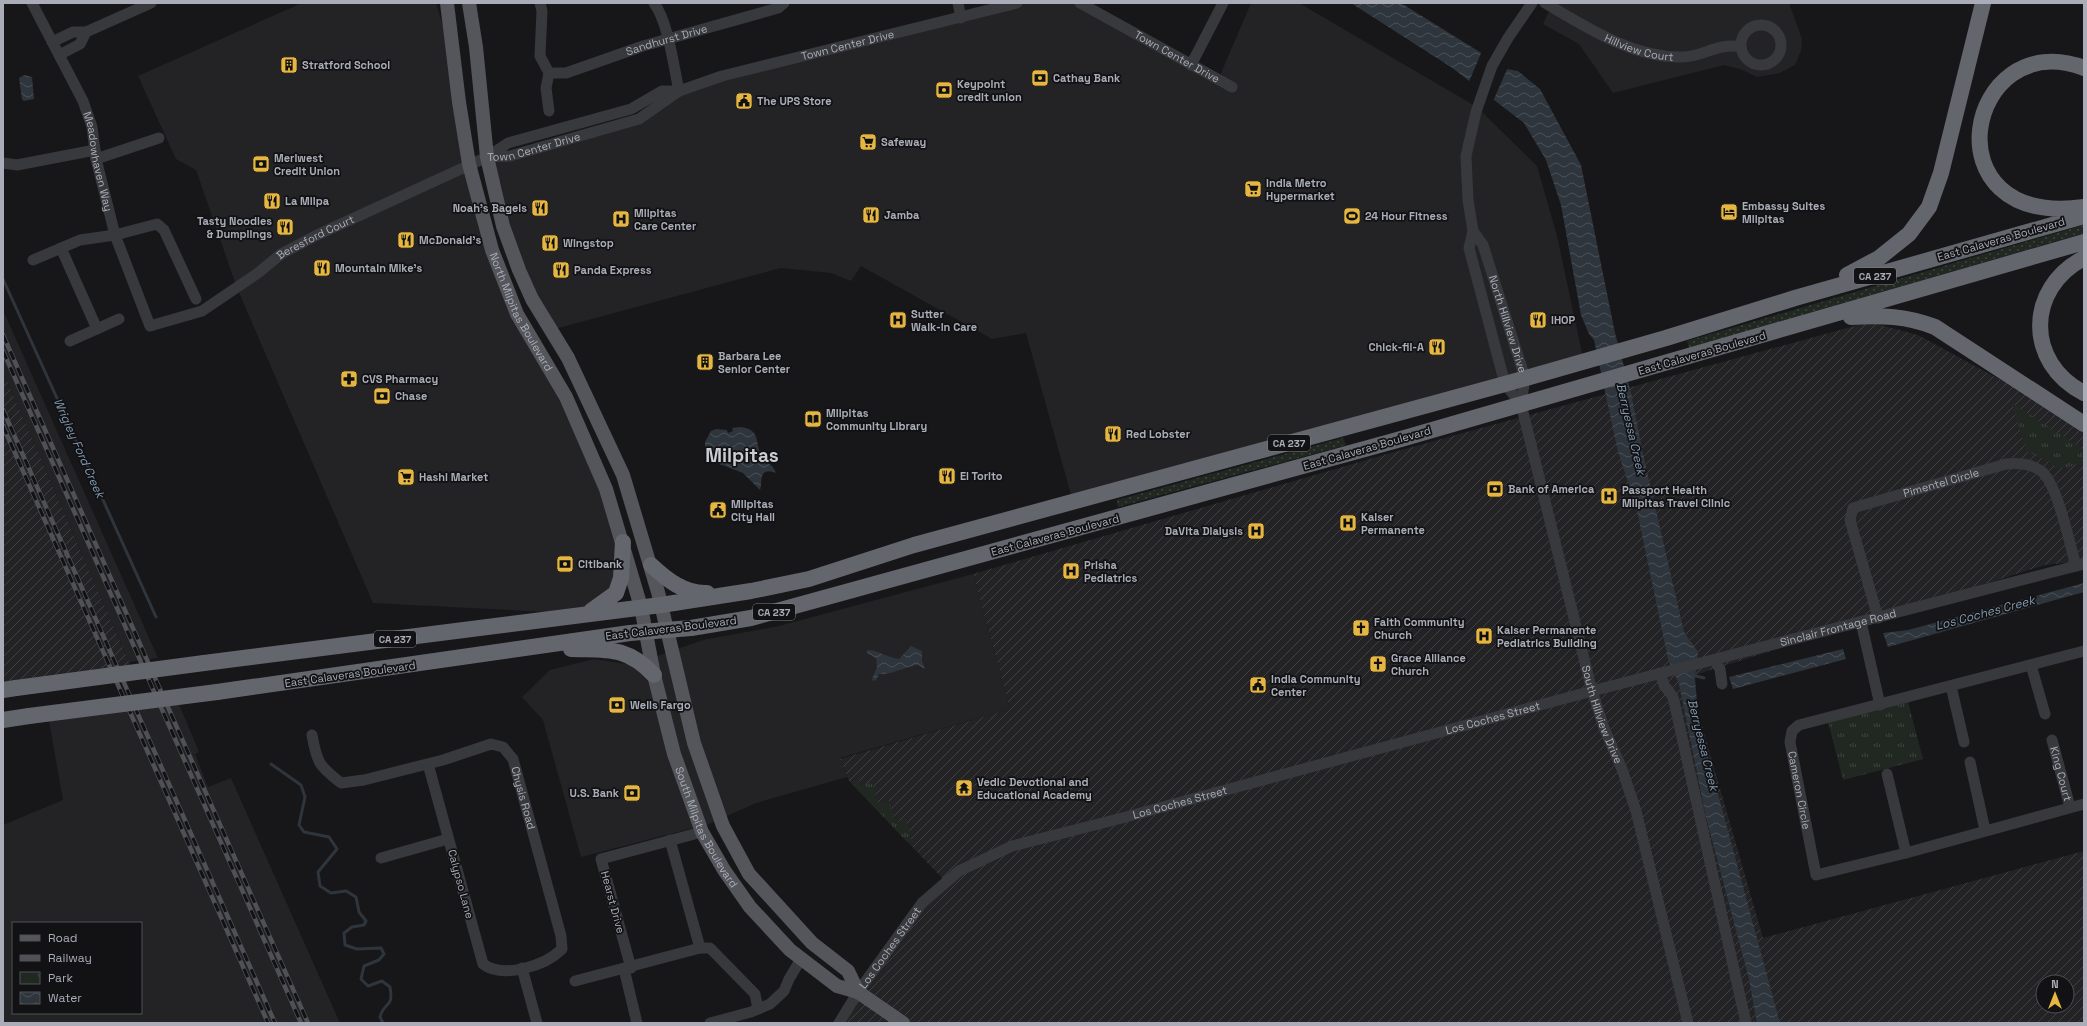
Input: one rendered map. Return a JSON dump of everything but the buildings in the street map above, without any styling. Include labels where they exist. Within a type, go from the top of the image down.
[{"type":"highway","points":[[1795,298],[1868,265],[1909,234],[1921,220],[1936,190],[1941,173],[1983,3]]},
{"type":"highway","points":[[2084,68],[2071,63],[2045,62],[2026,68],[2008,77],[1990,96],[1980,118],[1979,141],[1983,164],[1988,173],[2003,191],[2013,198],[2031,206],[2052,209],[2084,207]]},
{"type":"highway","name":"East Calaveras Boulevard","points":[[10,689],[661,605],[751,591],[808,579],[914,545],[1505,384],[1795,298],[2084,216]]},
{"type":"highway","name":"East Calaveras Boulevard","points":[[3,720],[217,692],[645,631],[751,618],[1080,528],[1629,374],[2084,242]]},
{"type":"highway","points":[[2084,258],[2068,268],[2051,286],[2045,297],[2040,322],[2043,348],[2049,361],[2065,381],[2084,393]]},
{"type":"highway","points":[[1822,319],[1889,316],[1920,321],[1950,336],[2084,424]]},
{"type":"highway","points":[[586,614],[606,602],[616,593],[621,578],[622,542]]},
{"type":"highway","points":[[651,565],[681,588],[700,593],[751,591]]},
{"type":"highway","points":[[531,647],[623,652],[643,663],[654,674]]},
{"type":"main road","name":"North Milpitas Boulevard","points":[[447,3],[459,102],[469,164],[492,250],[517,314],[566,397],[606,489],[641,607]]},
{"type":"main road","name":"North Milpitas Boulevard","points":[[469,3],[476,47],[487,157],[503,226],[519,270],[532,299],[568,358],[623,475],[651,565],[661,605]]},
{"type":"main road","name":"South Milpitas Boulevard","points":[[661,605],[694,743],[728,836],[749,874],[812,943],[848,971],[858,992]]},
{"type":"main road","name":"South Milpitas Boulevard","points":[[641,607],[654,674],[674,754],[702,832],[724,870],[750,907],[790,950],[838,986],[858,992],[904,1023]]},
{"type":"street","name":"Meadowhaven Way","points":[[32,3],[83,101],[92,126],[96,154],[115,235],[150,326]]},
{"type":"street","points":[[540,3],[542,11],[540,56],[549,73],[546,88],[549,111]]},
{"type":"street","points":[[654,3],[658,8],[668,41],[679,91]]},
{"type":"street","name":"Sandhurst Drive","points":[[549,73],[566,73],[644,46],[668,41],[778,8],[784,3]]},
{"type":"street","points":[[958,3],[962,18]]},
{"type":"street","name":"Town Center Drive","points":[[487,157],[510,156],[639,119],[679,91],[722,76],[962,18],[1017,3]]},
{"type":"street","name":"Town Center Drive","points":[[1080,3],[1232,87]]},
{"type":"street","points":[[1191,65],[1223,3]]},
{"type":"street","name":"North Hillview Drive","points":[[1521,404],[1505,384],[1469,248],[1473,231],[1468,200],[1466,156],[1477,107],[1492,66],[1502,47],[1532,3]]},
{"type":"street","name":"Hillview Court","points":[[1545,3],[1600,34],[1634,49],[1658,55],[1684,57],[1727,45],[1741,47]]},
{"type":"street","points":[[52,42],[73,32],[86,32],[144,4]]},
{"type":"street","points":[[59,55],[80,44],[86,32]]},
{"type":"street","points":[[3,163],[17,165],[96,154],[159,138]]},
{"type":"street","name":"Beresford Court","points":[[150,326],[202,312],[258,273],[282,254],[317,235],[487,157]]},
{"type":"street","points":[[33,260],[80,240],[115,235],[157,224],[164,230],[196,299]]},
{"type":"street","name":"North Hillview Drive","points":[[1473,231],[1483,245],[1525,378],[1521,404]]},
{"type":"street","points":[[60,248],[97,329]]},
{"type":"street","points":[[70,341],[119,319]]},
{"type":"street","name":"South Hillview Drive","points":[[1521,404],[1592,691],[1604,728],[1622,769],[1636,810],[1688,1023]]},
{"type":"street","name":"Pimentel Circle","points":[[1878,618],[1850,520],[1853,508],[2006,464],[2028,464],[2042,471],[2052,485],[2080,565]]},
{"type":"street","name":"Sinclair Frontage Road","points":[[1592,691],[2080,565]]},
{"type":"street","points":[[1861,622],[1880,705]]},
{"type":"street","name":"Cameron Circle","points":[[2084,651],[1799,725],[1792,731],[1790,742],[1816,875],[1906,853],[2084,804]]},
{"type":"street","points":[[1712,660],[1720,669],[1722,684]]},
{"type":"street","points":[[2031,665],[2045,714]]},
{"type":"street","points":[[1662,673],[1664,685],[1673,697],[1746,1023]]},
{"type":"street","points":[[1951,686],[1964,742]]},
{"type":"street","name":"Los Coches Street","points":[[839,1023],[858,992],[922,903],[959,871],[1012,846],[1122,818],[1592,691]]},
{"type":"street","name":"Chysis Road","points":[[312,735],[316,759],[329,774],[341,783],[364,780],[428,764],[491,744],[503,747],[513,759],[561,936],[562,949],[554,957],[543,963],[522,968]]},
{"type":"street","name":"King Court","points":[[2052,740],[2070,807]]},
{"type":"street","points":[[1970,762],[1986,830]]},
{"type":"street","name":"Calypso Lane","points":[[428,764],[483,964],[489,969],[498,972],[522,968]]},
{"type":"street","points":[[1887,774],[1906,853]]},
{"type":"street","name":"Hearst Drive","points":[[627,968],[601,859],[702,832]]},
{"type":"street","points":[[381,858],[448,839]]},
{"type":"street","points":[[670,840],[700,948]]},
{"type":"street","points":[[575,981],[700,948],[710,948],[755,994],[758,1009]]},
{"type":"street","points":[[710,1023],[770,1004],[784,991],[789,979],[802,959]]},
{"type":"street","points":[[522,968],[537,1023]]},
{"type":"street","points":[[627,968],[637,1023]]},
{"type":"shaded area","points":[[302,3],[436,3],[454,61],[492,250],[606,489],[621,578],[586,614],[373,603],[237,288],[196,170],[176,159],[138,76]]},
{"type":"shaded area","points":[[1017,3],[1080,3],[1218,80],[1251,3],[1299,3],[1477,107],[1537,166],[1557,236],[1584,362],[1073,502],[1026,333],[992,339],[861,266],[851,281],[831,273],[781,268],[551,330],[532,299],[487,157],[639,119],[679,91]]},
{"type":"shaded area","points":[[1553,3],[1789,3],[1802,39],[1801,51],[1795,65],[1780,73],[1757,77],[1740,69],[1724,65],[1613,93],[1579,44],[1543,24]]},
{"type":"shaded area","points":[[3,310],[158,658],[129,662],[3,372]]},
{"type":"shaded area","points":[[1869,322],[1918,335],[2084,425],[2084,561],[2045,565],[1688,677],[1763,938],[2084,851],[2084,1023],[836,1023],[944,880],[849,781],[840,759],[1010,709],[973,574],[1394,452]]},
{"type":"shaded area","points":[[3,372],[129,662],[134,673],[3,690]]},
{"type":"shaded area","points":[[973,574],[1010,709],[840,758],[847,777],[756,803],[709,824],[581,857],[543,720],[522,697],[550,670],[594,659],[632,665],[703,640],[779,626]]},
{"type":"shaded area","points":[[179,704],[199,752],[195,754],[208,787],[231,778],[340,1023],[3,1023],[3,825],[63,800],[49,721]]},
{"type":"green space","points":[[2084,225],[2084,233],[1689,348],[1687,341]]},
{"type":"green space","points":[[2012,403],[2084,450],[2084,461],[2069,467],[2056,468],[2050,462],[2026,451]]},
{"type":"green space","points":[[1343,438],[1346,445],[1118,507],[1117,500]]},
{"type":"green space","points":[[1907,698],[1923,759],[1843,780],[1827,718]]},
{"type":"green space","points":[[859,779],[860,785],[872,783],[878,804],[889,801],[895,822],[906,819],[912,841],[907,842],[852,783]]},
{"type":"water","name":"Berryessa Creek","points":[[1351,3],[1401,3],[1507,69],[1518,71],[1540,89],[1581,165],[1615,333],[1631,393],[1643,454],[1684,632],[1698,652],[1695,679],[1699,724],[1780,1023],[1757,1023],[1749,979],[1706,817],[1679,684],[1668,659],[1636,506],[1618,452],[1594,340],[1589,334],[1581,315],[1561,205],[1546,160],[1524,123],[1451,67]]},
{"type":"water","points":[[24,75],[32,77],[34,99],[24,101],[22,99],[19,78]]},
{"type":"water","points":[[741,427],[752,431],[755,434],[762,456],[776,473],[766,472],[763,474],[760,490],[743,473],[717,463],[716,460],[724,458],[723,454],[713,456],[705,450],[705,442],[711,431],[716,429],[727,430],[728,433],[733,431],[732,428]]},
{"type":"water","points":[[2084,583],[2084,592],[1888,647],[1883,633],[1908,630]]},
{"type":"water","points":[[911,646],[922,651],[922,661],[925,669],[918,665],[912,666],[889,673],[879,674],[876,680],[873,681],[872,679],[877,667],[876,658],[867,653],[867,650],[875,651],[899,659]]},
{"type":"water","points":[[1843,649],[1846,659],[1733,689],[1729,677]]},
{"type":"pier","points":[[1482,51],[1508,67],[1493,101],[1468,84]]},
{"type":"waterway","name":"Wrigley Ford Creek","points":[[3,279],[156,617]]},
{"type":"waterway","name":"Los Coches Creek","points":[[1692,675],[1704,678]]},
{"type":"waterway","name":"Wrigley Ford Creek","points":[[271,764],[301,785],[305,797],[299,825],[304,832],[329,837],[337,849],[318,872],[320,886],[331,893],[346,891],[356,897],[359,912],[366,921],[364,925],[352,927],[344,933],[345,945],[357,949],[381,948],[384,954],[379,960],[364,966],[361,979],[368,986],[382,981],[390,987],[391,999],[380,1017],[383,1023]]},
{"type":"railway","points":[[3,335],[308,1023]]},
{"type":"railway","points":[[3,351],[301,1023]]},
{"type":"railway","points":[[3,410],[275,1023]]},
{"type":"railway","points":[[3,426],[268,1023]]},
{"type":"place","name":"Stratford School","points":[[289,65]]},
{"type":"place","name":"Cathay Bank","points":[[1040,78]]},
{"type":"place","name":"Keypoint credit union","points":[[944,90]]},
{"type":"place","name":"The UPS Store","points":[[744,101]]},
{"type":"place","name":"Safeway","points":[[868,142]]},
{"type":"place","name":"Meriwest Credit Union","points":[[261,164]]},
{"type":"place","name":"India Metro Hypermarket","points":[[1253,189]]},
{"type":"place","name":"La Milpa","points":[[272,201]]},
{"type":"place","name":"Noah's Bagels","points":[[540,208]]},
{"type":"place","name":"Embassy Suites Milpitas","points":[[1729,212]]},
{"type":"place","name":"Jamba","points":[[871,215]]},
{"type":"place","name":"24 Hour Fitness","points":[[1352,216]]},
{"type":"place","name":"Milpitas Care Center","points":[[621,219]]},
{"type":"place","name":"Tasty Noodles & Dumplings","points":[[285,227]]},
{"type":"place","name":"McDonald's","points":[[406,240]]},
{"type":"place","name":"Wingstop","points":[[550,243]]},
{"type":"place","name":"Mountain Mike's","points":[[322,268]]},
{"type":"place","name":"Panda Express","points":[[561,270]]},
{"type":"place","name":"Sutter Walk-in Care","points":[[898,320]]},
{"type":"place","name":"IHOP","points":[[1538,320]]},
{"type":"place","name":"Chick-fil-A","points":[[1437,347]]},
{"type":"place","name":"Barbara Lee Senior Center","points":[[705,362]]},
{"type":"place","name":"CVS Pharmacy","points":[[349,379]]},
{"type":"place","name":"Chase","points":[[382,396]]},
{"type":"place","name":"Milpitas Community Library","points":[[813,419]]},
{"type":"place","name":"Red Lobster","points":[[1113,434]]},
{"type":"place","name":"El Torito","points":[[947,476]]},
{"type":"place","name":"Hashi Market","points":[[406,477]]},
{"type":"place","name":"Bank of America","points":[[1495,489]]},
{"type":"place","name":"Passport Health Milpitas Travel Clinic","points":[[1609,496]]},
{"type":"place","name":"Milpitas City Hall","points":[[718,510]]},
{"type":"place","name":"Kaiser Permanente","points":[[1348,523]]},
{"type":"place","name":"DaVita Dialysis","points":[[1256,531]]},
{"type":"place","name":"Citibank","points":[[565,564]]},
{"type":"place","name":"Prisha Pediatrics","points":[[1071,571]]},
{"type":"place","name":"Faith Community Church","points":[[1361,628]]},
{"type":"place","name":"Kaiser Permanente Pediatrics Building","points":[[1484,636]]},
{"type":"place","name":"Grace Alliance Church","points":[[1378,664]]},
{"type":"place","name":"India Community Center","points":[[1258,685]]},
{"type":"place","name":"Wells Fargo","points":[[617,705]]},
{"type":"place","name":"Vedic Devotional and Educational Academy","points":[[964,788]]},
{"type":"place","name":"U.S. Bank","points":[[632,793]]},
{"type":"district","name":"Milpitas","points":[[742,455]]}]
